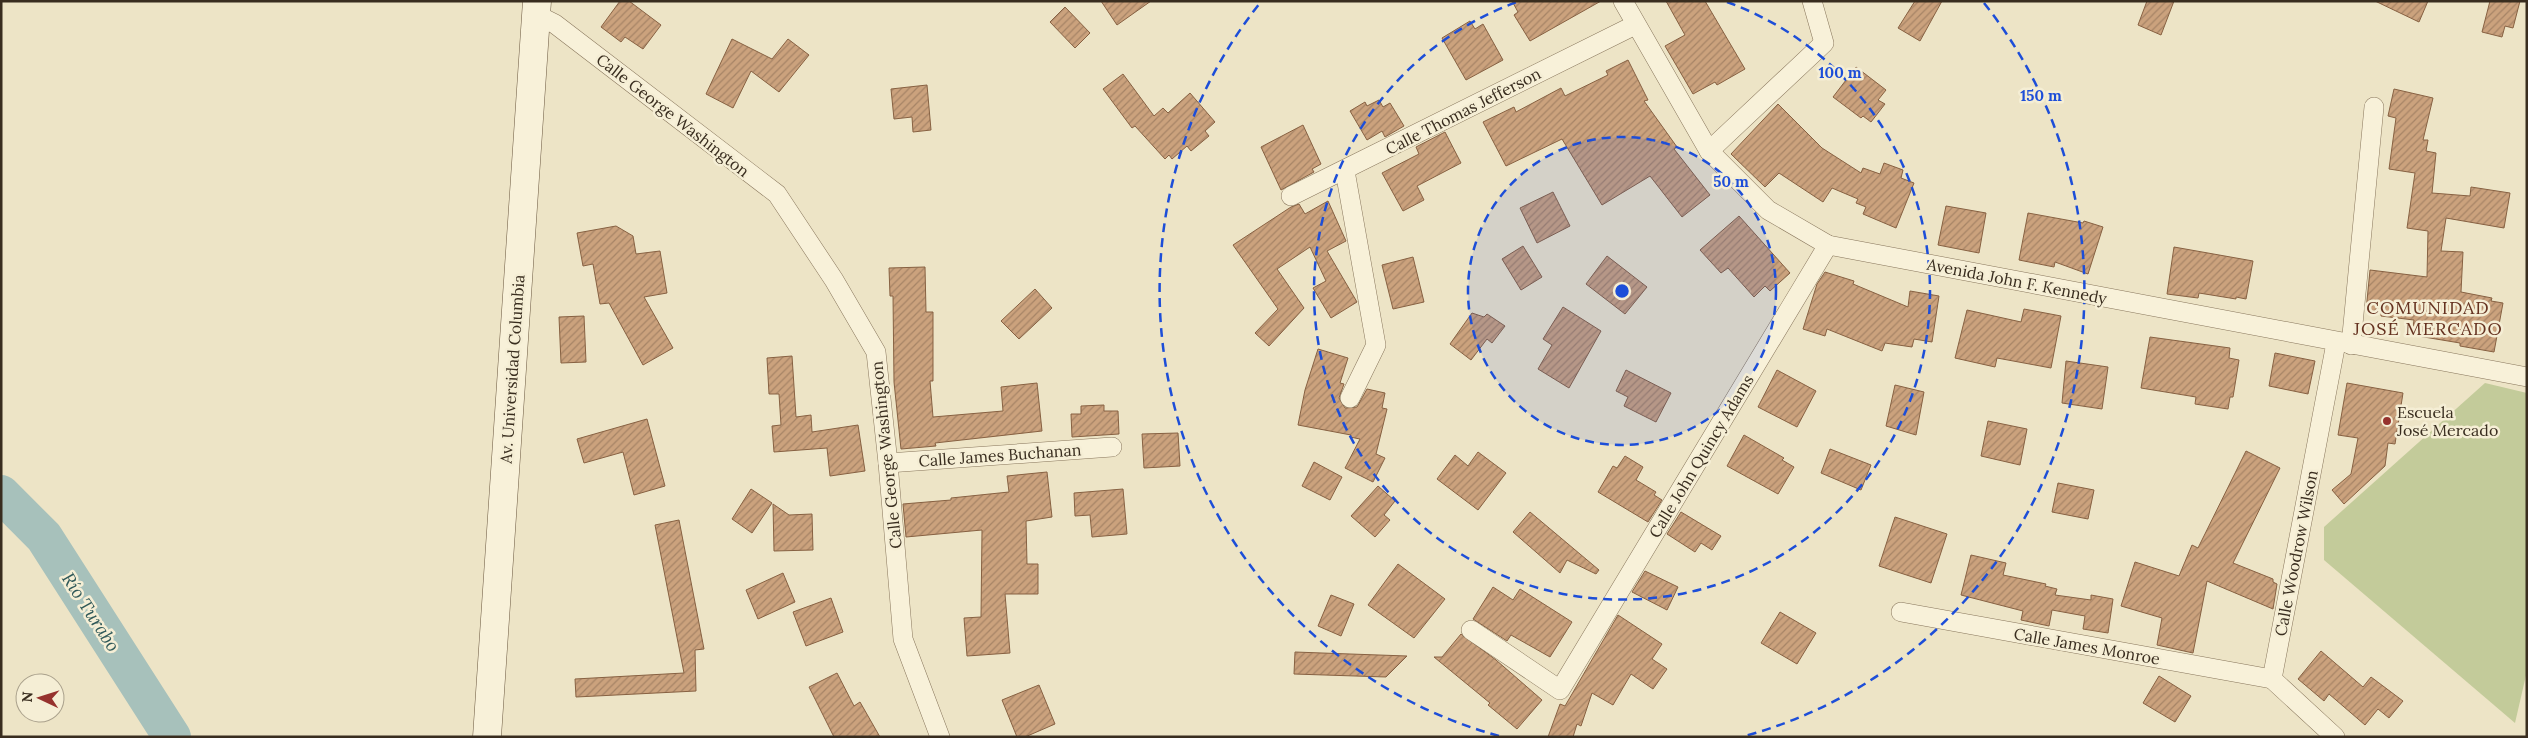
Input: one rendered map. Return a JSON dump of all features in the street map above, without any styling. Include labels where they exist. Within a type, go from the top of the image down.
[{"type":"main road","name":"Av. Universidad Columbia","points":[[487,737],[537,8]]},
{"type":"street","name":"Avenida John F. Kennedy","points":[[1623,1],[1635,25],[1709,151],[1768,210],[1828,245],[2527,378]]},
{"type":"street","points":[[1709,151],[1824,43],[1812,1]]},
{"type":"street","name":"Calle George Washington","points":[[537,8],[554,24],[777,194],[834,280],[876,352],[888,463],[903,639],[940,737]]},
{"type":"street","name":"Calle Thomas Jefferson","points":[[1291,196],[1345,171],[1635,25]]},
{"type":"street","name":"Calle Woodrow Wilson","points":[[2272,679],[2343,344],[2374,107]]},
{"type":"street","points":[[1345,171],[1376,345],[1350,398]]},
{"type":"street","name":"Calle John Quincy Adams","points":[[1471,630],[1560,690],[1828,245]]},
{"type":"street","name":"Calle James Buchanan","points":[[888,463],[1112,448]]},
{"type":"street","name":"Calle James Monroe","points":[[1901,612],[2272,679]]},
{"type":"street","points":[[2272,679],[2335,737]]},
{"type":"green space","points":[[2485,383],[2527,393],[2527,671],[2515,723],[2324,560],[2324,527]]},
{"type":"building","points":[[620,1],[629,1],[661,25],[643,49],[625,37],[621,42],[601,27]]},
{"type":"building","points":[[1101,1],[1151,1],[1117,25]]},
{"type":"building","points":[[1512,1],[1601,1],[1530,41],[1514,15],[1518,12]]},
{"type":"building","points":[[1666,1],[1705,1],[1745,69],[1717,85],[1715,82],[1693,94],[1665,46],[1685,35]]},
{"type":"building","points":[[1915,1],[1942,1],[1920,41],[1898,28]]},
{"type":"building","points":[[2147,1],[2174,1],[2161,35],[2138,25]]},
{"type":"building","points":[[2375,1],[2428,1],[2419,22]]},
{"type":"building","points":[[2490,1],[2520,1],[2513,28],[2505,26],[2502,37],[2482,32]]},
{"type":"building","points":[[1065,7],[1090,33],[1075,48],[1050,22]]},
{"type":"building","points":[[1470,21],[1475,29],[1483,24],[1503,60],[1466,80],[1442,38]]},
{"type":"building","points":[[732,39],[772,59],[788,39],[809,55],[779,92],[751,71],[733,108],[706,94]]},
{"type":"building","points":[[1628,60],[1648,100],[1644,101],[1677,147],[1674,149],[1710,195],[1682,217],[1650,176],[1602,205],[1562,139],[1506,166],[1483,122],[1514,107],[1516,112],[1561,88],[1565,96],[1608,75],[1606,71]]},
{"type":"building","points":[[1856,67],[1886,90],[1878,100],[1885,104],[1871,122],[1863,116],[1861,118],[1833,97]]},
{"type":"building","points":[[1123,74],[1154,116],[1163,108],[1168,113],[1190,93],[1215,122],[1205,131],[1209,136],[1191,151],[1187,146],[1172,159],[1169,155],[1165,159],[1135,126],[1132,128],[1103,89]]},
{"type":"building","points":[[927,85],[931,130],[913,132],[912,117],[894,119],[891,89]]},
{"type":"building","points":[[2394,89],[2433,98],[2423,140],[2428,140],[2426,151],[2436,153],[2432,193],[2470,196],[2471,187],[2510,193],[2504,228],[2446,218],[2441,251],[2463,252],[2461,292],[2492,298],[2491,301],[2503,303],[2494,352],[2460,346],[2460,343],[2412,335],[2414,320],[2381,316],[2381,313],[2366,311],[2370,270],[2427,277],[2428,231],[2407,228],[2415,173],[2389,169],[2396,118],[2388,116]]},
{"type":"building","points":[[1379,100],[1383,107],[1390,103],[1404,126],[1385,137],[1382,131],[1367,140],[1350,111],[1365,102],[1367,106]]},
{"type":"building","points":[[1778,104],[1822,148],[1861,173],[1863,168],[1880,174],[1884,163],[1903,170],[1901,178],[1914,183],[1896,228],[1863,214],[1866,207],[1856,203],[1858,199],[1832,188],[1823,202],[1779,173],[1765,187],[1731,154]]},
{"type":"building","points":[[1303,125],[1321,164],[1312,169],[1314,172],[1281,190],[1261,147]]},
{"type":"building","points":[[1445,132],[1461,163],[1417,186],[1424,200],[1403,211],[1382,173],[1419,154],[1416,147]]},
{"type":"building","points":[[1553,192],[1570,226],[1537,243],[1520,208]]},
{"type":"building","points":[[1328,201],[1346,241],[1327,251],[1357,302],[1331,318],[1313,288],[1326,281],[1310,247],[1277,269],[1304,308],[1269,346],[1255,333],[1278,309],[1233,245],[1291,207],[1299,204],[1305,214]]},
{"type":"building","points":[[1946,206],[1986,213],[1979,253],[1938,245]]},
{"type":"building","points":[[2028,213],[2083,223],[2084,221],[2103,227],[2088,274],[2055,262],[2054,267],[2019,260]]},
{"type":"building","points":[[1739,216],[1790,273],[1770,291],[1765,286],[1754,297],[1728,268],[1721,273],[1700,250]]},
{"type":"building","points":[[616,226],[633,236],[636,254],[660,251],[667,293],[644,297],[673,348],[643,365],[609,303],[600,304],[593,264],[583,266],[577,233]]},
{"type":"building","points":[[1523,246],[1542,277],[1521,290],[1502,259]]},
{"type":"building","points":[[2174,247],[2253,261],[2246,299],[2199,293],[2198,298],[2167,294]]},
{"type":"building","points":[[1607,256],[1647,287],[1625,314],[1586,284]]},
{"type":"building","points":[[1413,257],[1424,302],[1393,309],[1382,265]]},
{"type":"building","points":[[925,267],[926,312],[933,312],[933,381],[930,381],[933,417],[1003,411],[1001,387],[1037,383],[1042,431],[935,443],[936,446],[901,449],[894,382],[893,296],[890,296],[889,268]]},
{"type":"building","points":[[1825,272],[1854,281],[1853,284],[1908,307],[1910,291],[1939,296],[1932,342],[1914,339],[1912,347],[1885,343],[1882,351],[1827,329],[1825,336],[1803,329],[1817,284]]},
{"type":"building","points":[[1035,289],[1052,308],[1019,339],[1001,321]]},
{"type":"building","points":[[1563,307],[1601,331],[1569,388],[1538,369],[1552,345],[1543,339]]},
{"type":"building","points":[[2024,309],[2061,316],[2051,368],[1997,358],[1995,367],[1955,358],[1967,310],[2021,322]]},
{"type":"building","points":[[1472,313],[1484,317],[1487,314],[1505,326],[1492,343],[1487,339],[1471,360],[1450,344]]},
{"type":"building","points":[[584,316],[586,362],[561,363],[559,317]]},
{"type":"building","points":[[2150,337],[2230,348],[2229,358],[2239,360],[2233,397],[2230,397],[2228,409],[2195,404],[2196,397],[2141,388]]},
{"type":"building","points":[[1318,349],[1348,358],[1340,383],[1344,384],[1339,398],[1345,408],[1357,407],[1367,389],[1385,393],[1382,408],[1387,409],[1376,454],[1385,458],[1373,482],[1345,468],[1360,439],[1350,437],[1351,435],[1298,425],[1305,390]]},
{"type":"building","points":[[2275,353],[2315,361],[2308,394],[2269,386]]},
{"type":"building","points":[[792,356],[796,417],[811,415],[812,432],[858,425],[865,471],[830,476],[827,448],[774,452],[772,426],[781,425],[779,394],[769,394],[767,358]]},
{"type":"building","points":[[2066,361],[2108,367],[2102,409],[2062,403]]},
{"type":"building","points":[[1626,370],[1671,393],[1656,422],[1624,406],[1628,397],[1616,391]]},
{"type":"building","points":[[1777,370],[1816,391],[1797,427],[1758,407]]},
{"type":"building","points":[[2347,383],[2403,393],[2395,444],[2388,443],[2385,466],[2344,504],[2332,490],[2351,474],[2358,438],[2338,435]]},
{"type":"building","points":[[1895,385],[1924,392],[1916,435],[1886,426]]},
{"type":"building","points":[[1104,405],[1104,411],[1118,411],[1119,434],[1072,437],[1071,414],[1081,414],[1081,406]]},
{"type":"building","points":[[647,419],[665,486],[634,495],[623,452],[584,463],[577,439]]},
{"type":"building","points":[[1988,421],[2027,429],[2020,465],[1981,456]]},
{"type":"building","points":[[1178,433],[1180,466],[1144,468],[1142,434]]},
{"type":"building","points":[[1744,435],[1784,458],[1782,460],[1794,467],[1778,494],[1727,466]]},
{"type":"building","points":[[1830,449],[1871,465],[1861,490],[1821,473]]},
{"type":"building","points":[[2246,451],[2280,468],[2233,563],[2273,579],[2273,582],[2277,584],[2273,609],[2207,581],[2193,653],[2157,645],[2162,618],[2121,606],[2135,562],[2179,576],[2192,545],[2198,548]]},
{"type":"building","points":[[1478,452],[1506,473],[1478,510],[1437,479],[1455,455],[1468,466]]},
{"type":"building","points":[[1625,456],[1643,467],[1636,480],[1656,492],[1654,495],[1662,500],[1648,522],[1598,492],[1613,466],[1617,468]]},
{"type":"building","points":[[1314,462],[1342,477],[1330,500],[1302,486]]},
{"type":"building","points":[[1047,472],[1052,517],[1026,521],[1027,564],[1038,564],[1038,594],[1005,594],[1010,653],[967,656],[964,618],[981,617],[982,530],[906,537],[903,504],[1009,492],[1007,476]]},
{"type":"building","points":[[2058,483],[2094,490],[2088,519],[2052,512]]},
{"type":"building","points":[[1378,486],[1395,501],[1384,515],[1390,520],[1375,537],[1351,516]]},
{"type":"building","points":[[751,489],[772,503],[752,533],[732,519]]},
{"type":"building","points":[[1123,489],[1127,534],[1092,537],[1090,515],[1075,516],[1074,493]]},
{"type":"building","points":[[773,504],[789,515],[812,514],[813,550],[774,551]]},
{"type":"building","points":[[1530,512],[1599,570],[1596,574],[1567,560],[1560,573],[1513,532]]},
{"type":"building","points":[[1681,512],[1721,536],[1712,550],[1701,543],[1695,552],[1667,534]]},
{"type":"building","points":[[1895,517],[1947,534],[1931,583],[1879,566]]},
{"type":"building","points":[[679,520],[704,649],[695,650],[696,691],[576,697],[575,679],[684,673],[655,525]]},
{"type":"building","points":[[1971,555],[2006,563],[2003,575],[2046,584],[2045,586],[2057,589],[2055,595],[2091,600],[2091,595],[2113,599],[2108,633],[2083,629],[2085,616],[2052,610],[2049,626],[2021,620],[2023,611],[1961,595]]},
{"type":"building","points":[[1398,564],[1445,599],[1414,638],[1368,605]]},
{"type":"building","points":[[1645,571],[1678,587],[1667,610],[1632,592]]},
{"type":"building","points":[[783,573],[795,602],[758,619],[746,590]]},
{"type":"building","points":[[1493,587],[1513,600],[1520,589],[1572,622],[1550,657],[1511,635],[1507,641],[1473,619]]},
{"type":"building","points":[[1331,595],[1354,604],[1341,636],[1318,626]]},
{"type":"building","points":[[831,598],[843,632],[806,646],[793,612]]},
{"type":"building","points":[[1780,612],[1816,633],[1797,664],[1761,643]]},
{"type":"building","points":[[1618,615],[1662,644],[1652,659],[1667,669],[1653,689],[1631,674],[1613,705],[1592,693],[1581,726],[1577,724],[1573,737],[1548,737],[1560,704],[1565,706]]},
{"type":"building","points":[[1461,634],[1496,660],[1542,700],[1517,729],[1488,705],[1490,703],[1434,657],[1442,657]]},
{"type":"building","points":[[2321,651],[2363,687],[2371,677],[2403,701],[2389,718],[2378,709],[2365,725],[2329,694],[2324,701],[2298,679]]},
{"type":"building","points":[[1295,652],[1407,656],[1386,677],[1294,674]]},
{"type":"building","points":[[837,673],[854,706],[860,702],[880,737],[834,737],[809,687]]},
{"type":"building","points":[[2159,676],[2191,696],[2175,722],[2143,703]]},
{"type":"building","points":[[1039,685],[1055,724],[1025,737],[1017,737],[1002,700]]},
{"type":"waterway","name":"Río Turabo","points":[[1,494],[44,537],[172,737]]},
{"type":"place","name":"Escuela José Mercado","points":[[2387,421]]},
{"type":"district","name":"COMUNIDAD JOSÉ MERCADO","points":[[2428,317]]}]
